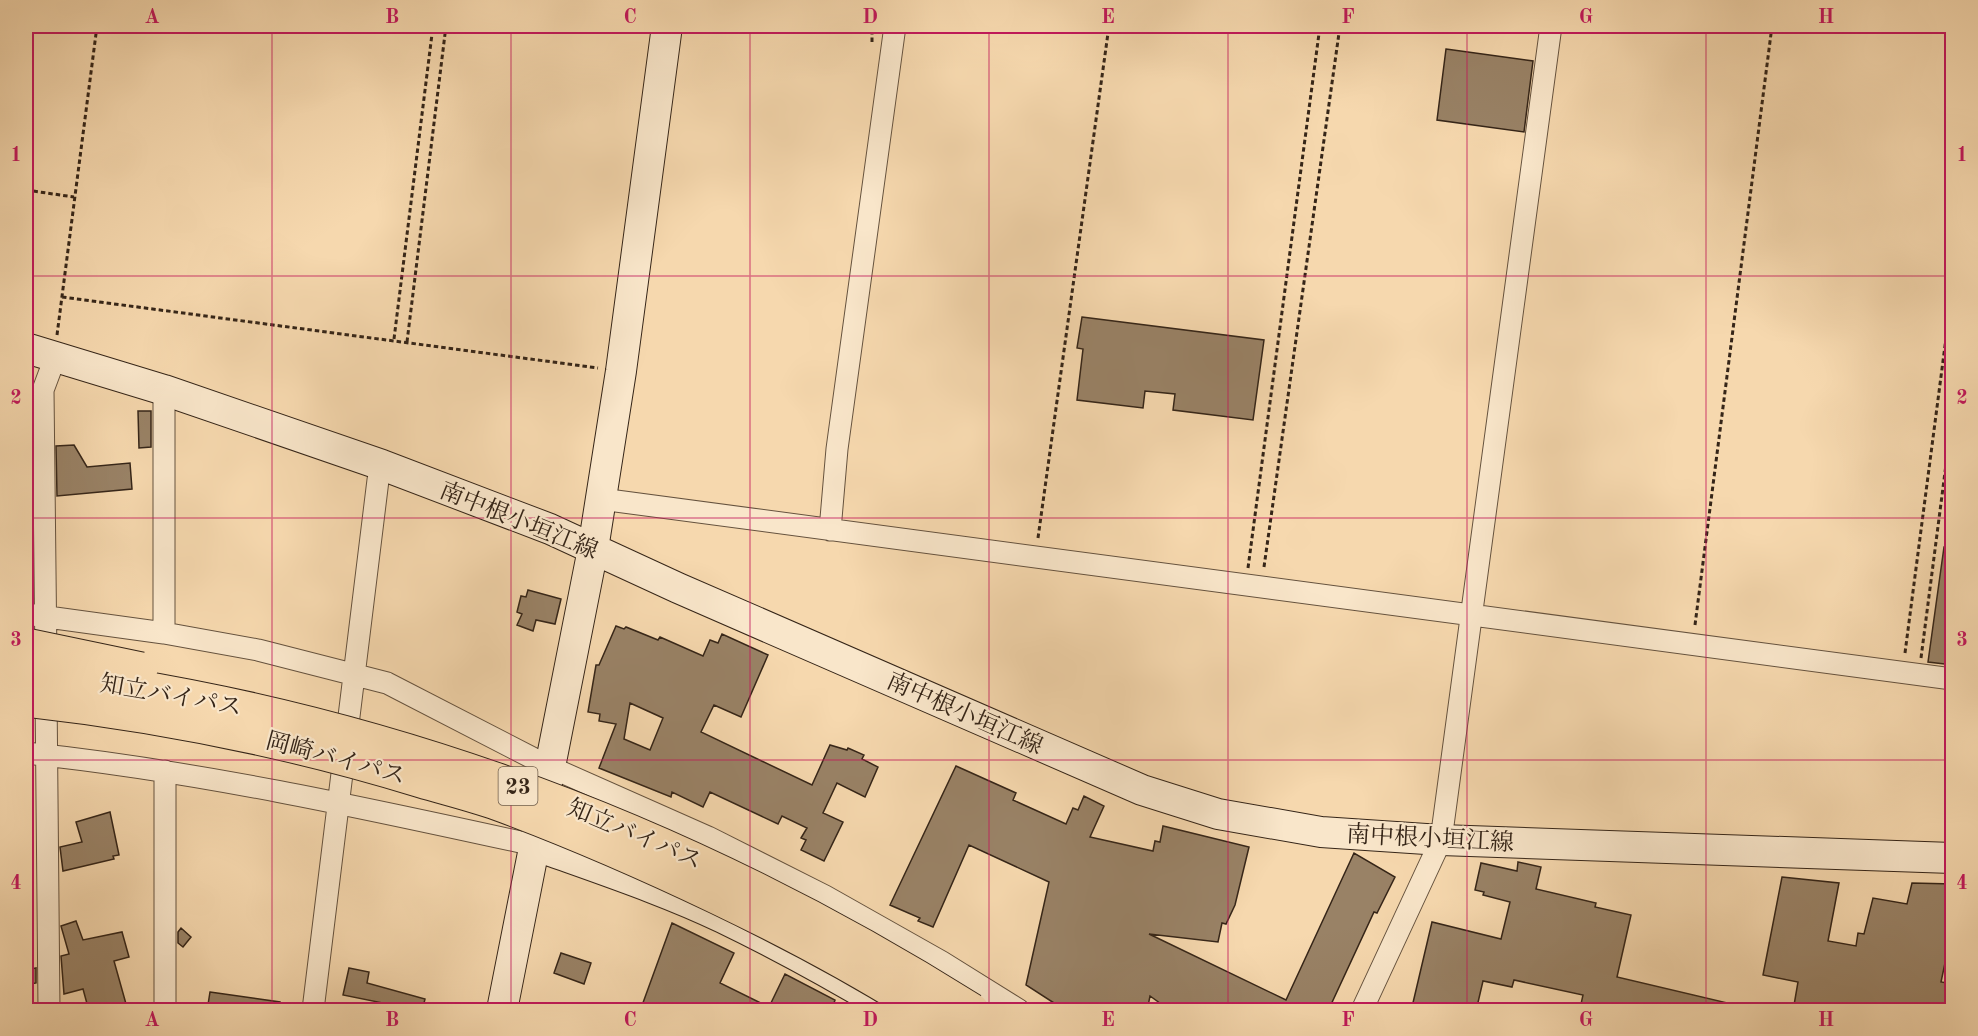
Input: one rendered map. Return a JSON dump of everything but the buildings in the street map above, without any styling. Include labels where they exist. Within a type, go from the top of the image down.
[{"type":"highway","name":"23","points":[[26,645],[64,651],[300,705],[442,745],[508,771],[580,810]]},
{"type":"highway","name":"知立バイパス","points":[[26,674],[124,685],[254,709],[441,760],[580,810],[698,861],[836,929],[972,1011]]},
{"type":"highway","name":"岡崎バイパス","points":[[26,700],[146,715],[251,735],[374,767],[501,805]]},
{"type":"highway","name":"23","points":[[26,722],[253,752],[501,805]]},
{"type":"highway","name":"知立バイパス","points":[[501,805],[585,838],[753,915],[836,958],[923,1011]]},
{"type":"main road","points":[[502,1011],[593,549],[621,371],[667,26]]},
{"type":"main road","name":"南中根小垣江線","points":[[26,348],[164,390],[382,465],[550,528],[593,549],[1142,790],[1182,804],[1290,828],[1441,840],[1953,858]]},
{"type":"main road","points":[[534,845],[644,885],[721,917],[802,958],[892,1011]]},
{"type":"street","points":[[830,530],[849,356],[895,26]]},
{"type":"street","points":[[1367,1010],[1441,840],[1551,26]]},
{"type":"street","points":[[49,1011],[35,754],[47,616],[43,390],[55,358]]},
{"type":"street","points":[[164,390],[164,633]]},
{"type":"street","points":[[313,1011],[353,673],[378,480],[382,465]]},
{"type":"street","points":[[601,499],[1953,679]]},
{"type":"street","points":[[26,614],[164,633],[258,650],[387,683],[550,767],[708,837],[825,896],[942,962],[1019,1011]]},
{"type":"street","points":[[35,754],[165,771],[337,802],[534,845]]},
{"type":"street","points":[[165,771],[165,1011]]},
{"type":"path","points":[[55,358],[97,26]]},
{"type":"path","points":[[394,340],[433,26]]},
{"type":"path","points":[[407,342],[446,26]]},
{"type":"path","points":[[1036,556],[1109,26]]},
{"type":"path","points":[[1254,585],[1320,26]]},
{"type":"path","points":[[1254,585],[1340,26]]},
{"type":"path","points":[[1692,644],[1772,26]]},
{"type":"path","points":[[26,190],[74,197]]},
{"type":"path","points":[[1911,674],[1953,292]]},
{"type":"path","points":[[62,297],[621,371]]},
{"type":"path","points":[[1911,674],[1953,418]]}]
